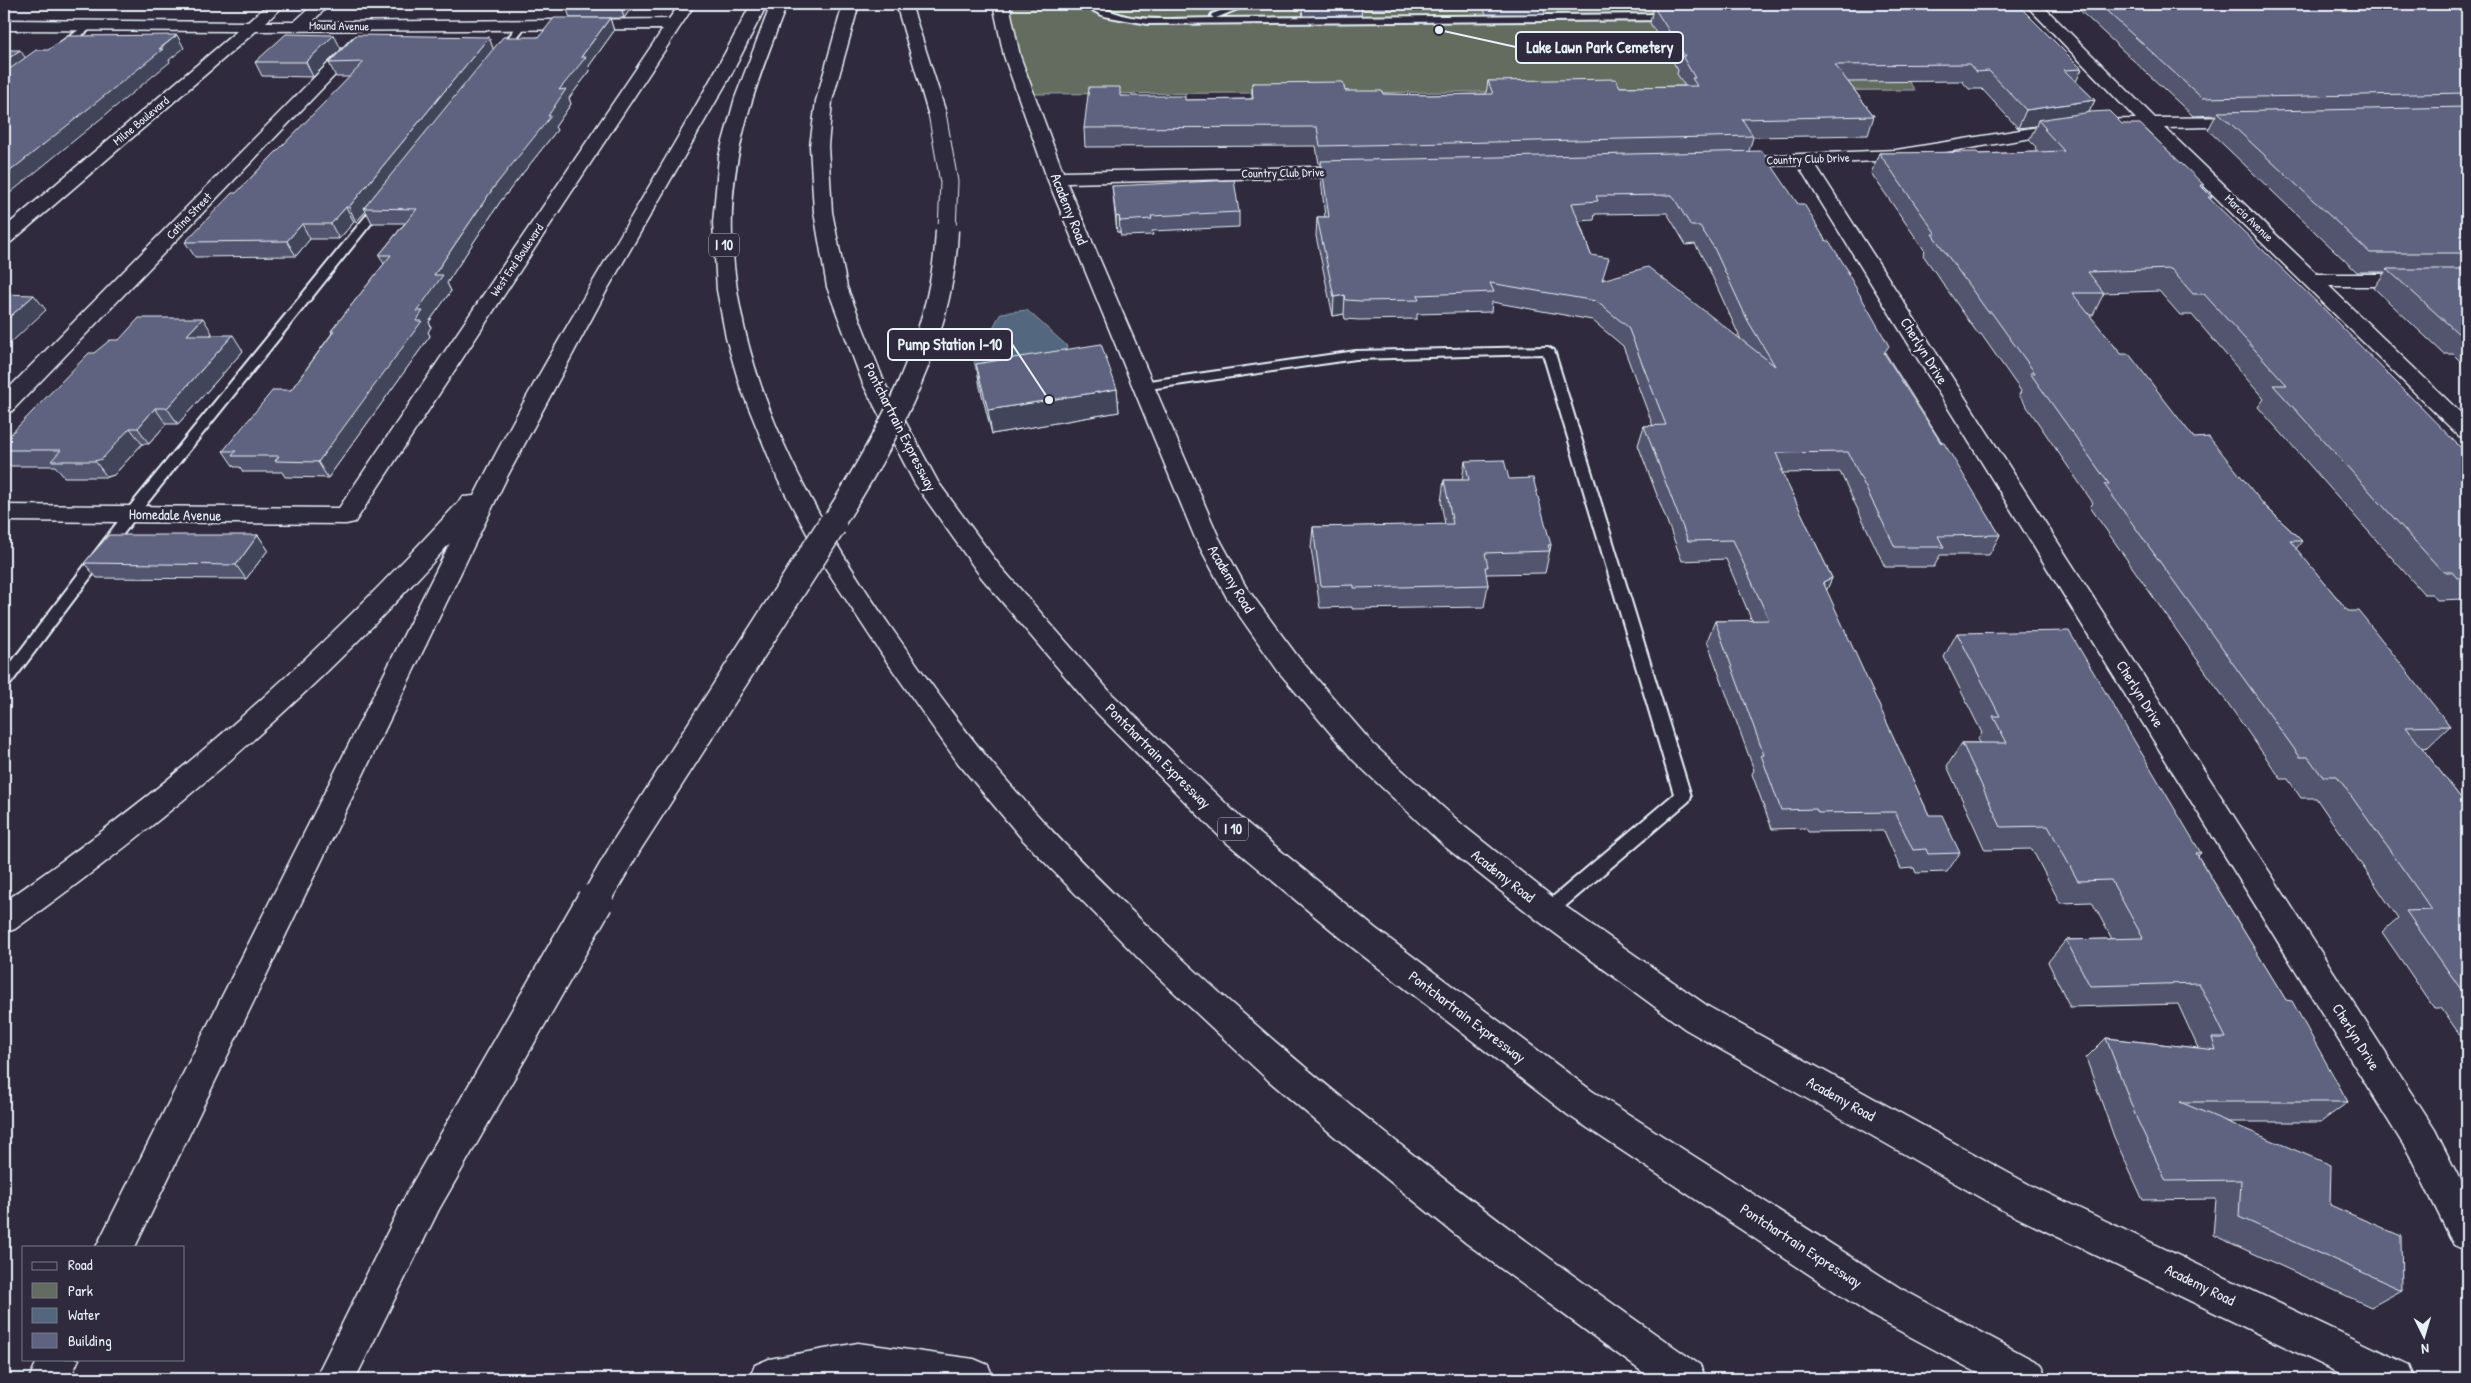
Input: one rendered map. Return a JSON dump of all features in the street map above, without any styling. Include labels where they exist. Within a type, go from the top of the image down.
[{"type":"main road","name":"Milne Boulevard","points":[[4,238],[278,4]]},
{"type":"main road","points":[[300,25],[323,4]]},
{"type":"main road","name":"West End Boulevard","points":[[346,516],[675,24],[686,4]]},
{"type":"main road","points":[[115,1246],[496,475],[592,298],[722,78],[760,4]]},
{"type":"main road","name":"I 10","points":[[780,4],[752,73],[727,159],[723,219],[727,288],[743,367],[766,426],[793,484],[829,552],[868,615],[927,699],[994,786],[1080,882],[1186,984],[1294,1082],[1429,1190],[1603,1322],[1686,1379]]},
{"type":"main road","name":"Pontchartrain Expressway","points":[[851,4],[837,48],[824,101],[818,146],[823,212],[837,287],[874,384],[927,484],[997,579],[1101,700],[1231,828],[1372,944],[1580,1103],[1886,1302],[2028,1379]]},
{"type":"main road","points":[[335,1379],[423,1201],[627,845],[852,495],[898,408],[930,333],[942,273],[947,235],[949,182],[936,114],[903,4]]},
{"type":"main road","name":"Academy Road","points":[[1001,4],[1012,56],[1056,178],[1207,538],[1236,592],[1288,664],[1363,752],[1454,836],[1548,911],[1697,1018],[2017,1198],[2395,1379]]},
{"type":"main road","name":"Marcia Avenue","points":[[2033,4],[2149,122],[2314,280],[2467,431]]},
{"type":"main road","name":"Mound Avenue","points":[[4,25],[300,25],[373,27],[675,24]]},
{"type":"main road","name":"Catina Street","points":[[4,406],[373,27]]},
{"type":"main road","name":"Country Club Drive","points":[[1714,162],[1804,160],[1896,154],[2081,125],[2149,122],[2268,121]]},
{"type":"main road","name":"Cherlyn Drive","points":[[1804,160],[2422,1142],[2467,1232]]},
{"type":"main road","name":"Country Club Drive","points":[[1056,178],[1375,170]]},
{"type":"main road","points":[[2314,280],[2467,280]]},
{"type":"main road","points":[[4,919],[129,829],[281,700],[350,634],[435,545],[496,475]]},
{"type":"main road","name":"Homedale Avenue","points":[[4,513],[346,516]]},
{"type":"main road","points":[[49,1379],[58,1360]]},
{"type":"main road","points":[[769,1379],[858,1363],[922,1370],[974,1379]]},
{"type":"lane","points":[[1083,4],[1104,13],[1126,18],[1177,21],[1684,17]]},
{"type":"lane","points":[[1177,21],[1218,15],[1246,4]]},
{"type":"lane","points":[[51,54],[90,25]]},
{"type":"lane","points":[[491,64],[522,26]]},
{"type":"lane","points":[[4,682],[131,514],[387,197]]},
{"type":"lane","points":[[1142,386],[1356,355],[1548,350],[1683,796],[1548,911]]},
{"type":"green space","points":[[1001,4],[1851,4],[1915,90],[1024,94],[1012,56]]},
{"type":"water","points":[[1027,310],[1066,345],[1069,354],[976,370],[974,362],[1001,313]]},
{"type":"building","points":[[2017,4],[2082,69],[2064,70],[2095,100],[2026,110],[1989,71],[1976,72],[1969,64],[1835,65],[1874,116],[1742,119],[1753,136],[1320,146],[1317,127],[1084,128],[1089,87],[1120,87],[1120,96],[1185,96],[1185,100],[1253,99],[1252,83],[1343,82],[1345,91],[1382,91],[1383,94],[1429,95],[1493,94],[1488,81],[1616,79],[1620,87],[1697,86],[1692,78],[1695,78],[1682,56],[1685,56],[1653,6]]},
{"type":"building","points":[[2099,4],[2467,4],[2467,93],[2202,98]]},
{"type":"building","points":[[554,18],[610,18],[581,57],[586,57],[559,90],[566,89],[548,116],[551,116],[494,187],[434,275],[443,275],[417,311],[423,311],[416,321],[422,321],[318,462],[275,461],[279,456],[232,456],[236,451],[223,451],[273,390],[291,390],[334,331],[331,331],[391,255],[379,255],[417,209],[364,208],[503,37],[539,37]]},
{"type":"building","points":[[286,34],[334,35],[306,62],[255,62]]},
{"type":"building","points":[[177,35],[159,49],[163,49],[4,176],[4,73],[36,50],[48,50],[68,36]]},
{"type":"building","points":[[356,35],[489,37],[349,207],[346,207],[331,224],[302,224],[287,241],[185,242],[232,193],[236,193],[364,62],[329,63]]},
{"type":"building","points":[[4,50],[20,50],[4,62]]},
{"type":"building","points":[[2467,107],[2467,234],[2465,234],[2467,236],[2467,253],[2370,253],[2218,112]]},
{"type":"building","points":[[2109,111],[2122,124],[2140,124],[2204,185],[2200,185],[2212,197],[2208,197],[2326,311],[2467,454],[2467,578],[2457,578],[2452,572],[2443,572],[2273,385],[2287,385],[2204,294],[2193,294],[2171,269],[2088,272],[2104,293],[2072,293],[2121,354],[2129,354],[2194,438],[2209,437],[2265,506],[2302,541],[2290,541],[2348,611],[2359,611],[2450,726],[2406,727],[2467,806],[2467,988],[2460,988],[2406,911],[2432,910],[2337,776],[2322,776],[2308,757],[2300,757],[2104,484],[2109,484],[2030,373],[2035,373],[1932,234],[1936,234],[1879,153],[1977,152],[1979,154],[2064,151],[2038,120]]},
{"type":"building","points":[[1762,151],[1798,204],[1804,204],[1826,241],[1829,241],[1849,272],[1847,272],[1889,346],[1884,353],[1941,443],[1944,443],[2000,535],[1938,536],[1944,547],[1895,547],[1848,452],[1776,453],[1783,470],[1781,470],[1832,578],[1823,582],[1929,815],[1942,815],[1960,853],[1928,854],[1926,849],[1913,850],[1895,812],[1818,813],[1816,809],[1781,810],[1761,755],[1764,755],[1715,621],[1769,620],[1733,540],[1688,541],[1644,426],[1666,425],[1628,327],[1596,301],[1490,283],[1494,292],[1418,295],[1419,300],[1361,301],[1346,300],[1345,295],[1334,297],[1317,217],[1329,217],[1321,161]],"holes":[[[1672,195],[1691,226],[1700,226],[1714,248],[1748,321],[1775,366],[1648,267],[1602,280],[1609,258],[1591,255],[1572,203],[1598,201],[1596,196]]]},
{"type":"building","points":[[1234,180],[1239,212],[1151,216],[1152,219],[1120,221],[1119,216],[1116,217],[1112,186]]},
{"type":"building","points":[[2387,269],[2467,269],[2467,334],[2459,334]]},
{"type":"building","points":[[4,294],[34,295],[4,322]]},
{"type":"building","points":[[139,318],[203,318],[187,335],[233,335],[167,408],[155,408],[138,428],[130,428],[102,459],[95,461],[51,461],[61,450],[4,450],[4,441],[89,353],[94,353],[110,340],[119,340]]},
{"type":"building","points":[[1101,344],[1117,389],[988,410],[976,364]]},
{"type":"building","points":[[1504,460],[1509,479],[1533,478],[1551,545],[1548,545],[1550,551],[1485,553],[1488,567],[1485,567],[1488,585],[1354,588],[1354,585],[1321,586],[1313,527],[1453,524],[1444,480],[1469,480],[1465,461]]},
{"type":"building","points":[[109,535],[258,535],[236,565],[84,563]]},
{"type":"building","points":[[2069,631],[2201,853],[2196,853],[2286,1000],[2292,1001],[2348,1102],[2180,1102],[2331,1165],[2330,1205],[2401,1236],[2402,1290],[2239,1217],[2241,1180],[2166,1181],[2136,1117],[2106,1038],[2216,1050],[2212,1038],[2226,1038],[2199,983],[2090,986],[2066,940],[2143,938],[2111,880],[2078,881],[2048,826],[2001,827],[1962,743],[2007,743],[1993,716],[2000,716],[1957,633]]},
{"type":"place","name":"Lake Lawn Park Cemetery","points":[[1439,30]]},
{"type":"place","name":"Pump Station I-10","points":[[1049,400]]}]
